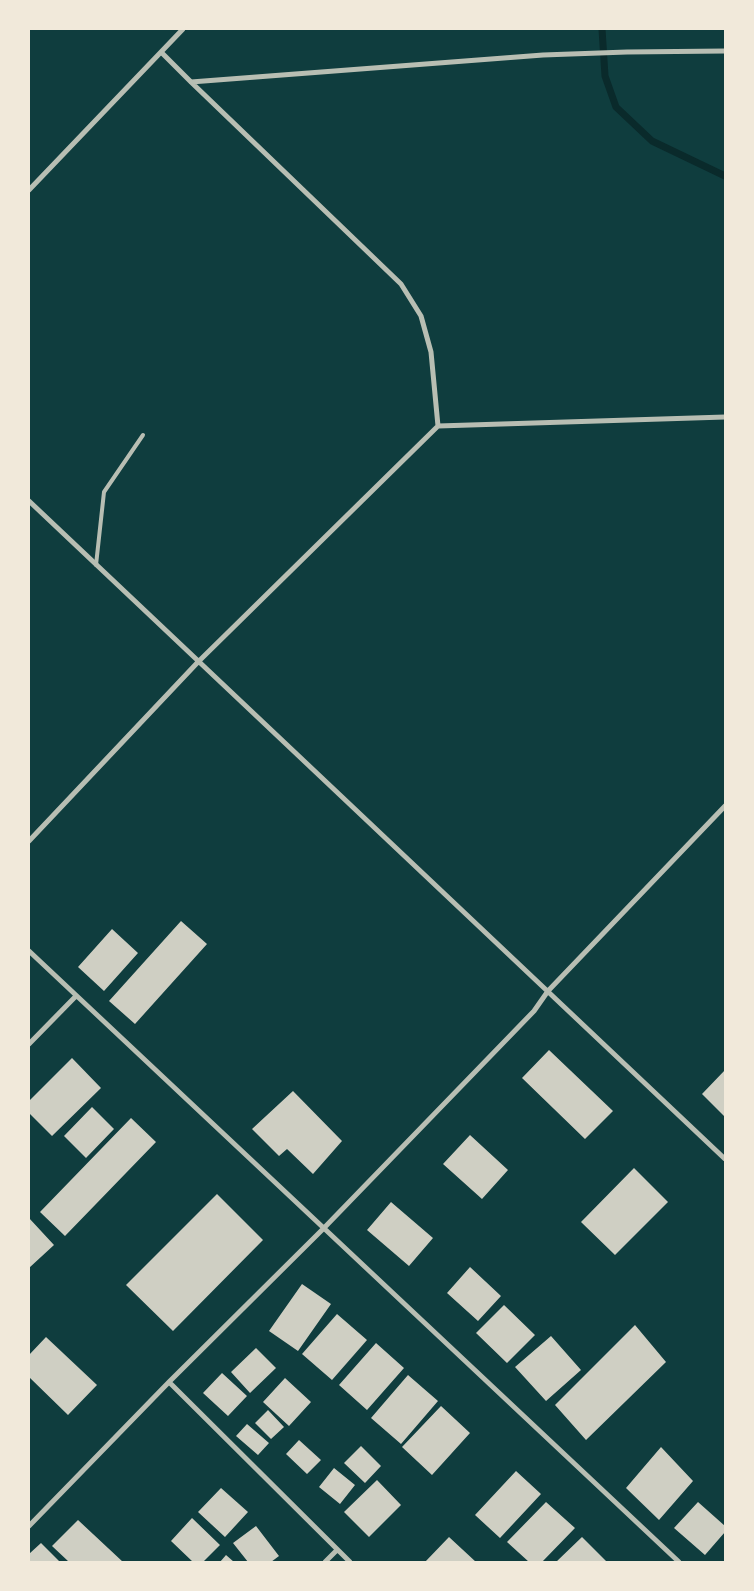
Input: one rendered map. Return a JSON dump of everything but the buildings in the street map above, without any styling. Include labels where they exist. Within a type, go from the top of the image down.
[{"type":"street","points":[[29,190],[183,29]]},
{"type":"street","points":[[191,82],[544,55],[725,51]]},
{"type":"street","points":[[161,52],[402,284],[421,316],[431,352],[438,426]]},
{"type":"street","points":[[29,841],[198,662],[438,426],[725,417]]},
{"type":"street","points":[[29,501],[725,1159]]},
{"type":"street","points":[[29,1526],[169,1382],[323,1229],[534,1011],[548,991],[725,806]]},
{"type":"street","points":[[29,952],[679,1562]]},
{"type":"street","points":[[29,1044],[76,996]]},
{"type":"street","points":[[169,1382],[350,1562]]},
{"type":"street","points":[[325,1562],[337,1550]]},
{"type":"lane","points":[[96,565],[104,492],[143,435]]},
{"type":"waterway","points":[[602,29],[605,76],[616,107],[652,141],[725,176]]}]
